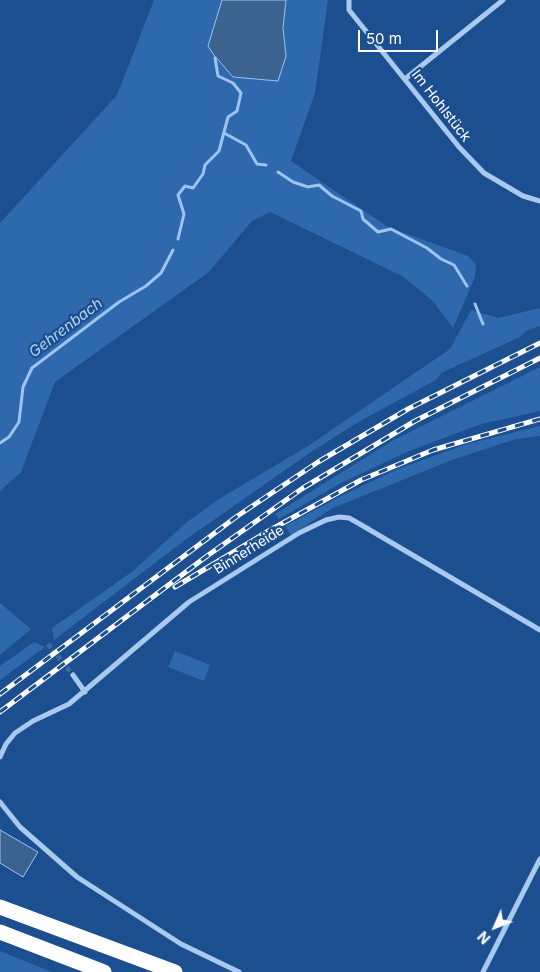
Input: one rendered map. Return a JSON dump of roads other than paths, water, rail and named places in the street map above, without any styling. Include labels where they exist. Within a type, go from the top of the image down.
[{"type":"highway","points":[[0,907],[175,972]]},
{"type":"highway","points":[[0,932],[104,972]]},
{"type":"street","name":"Im Hohlstück","points":[[349,0],[349,10],[406,79],[459,148],[484,173],[523,196],[540,201]]},
{"type":"street","points":[[406,79],[503,0]]},
{"type":"street","name":"Binnerheide","points":[[0,757],[6,744],[15,734],[33,721],[69,704],[85,692],[189,602],[299,533],[326,520],[338,517],[349,518],[358,523],[540,630]]},
{"type":"street","points":[[73,675],[85,692]]},
{"type":"street","points":[[0,802],[20,827],[77,877],[182,944],[239,972]]},
{"type":"street","points":[[483,972],[540,858]]},
{"type":"waterway","name":"Gehrenbach","points":[[178,239],[184,214],[178,195],[185,186],[193,188],[203,174],[205,165],[219,151],[228,117],[237,111],[241,93],[233,83],[218,76],[215,58]]},
{"type":"waterway","points":[[224,133],[246,145],[257,164],[266,165]]},
{"type":"waterway","points":[[278,172],[293,182],[308,187],[319,185],[332,196],[361,211],[363,219],[378,232],[391,229],[427,248],[441,259],[454,265],[467,286]]},
{"type":"waterway","name":"Gehrenbach","points":[[0,443],[9,437],[19,422],[23,387],[32,368],[119,302],[146,286],[161,273],[173,250]]},
{"type":"waterway","points":[[475,304],[483,324]]},
{"type":"tunnel","points":[[48,644],[73,675]]},
{"type":"railway","points":[[0,694],[236,517],[318,462],[408,409],[540,343]]},
{"type":"railway","points":[[0,712],[207,556],[303,488],[415,421],[540,358]]},
{"type":"railway","points":[[175,587],[272,529],[361,480],[433,450],[540,419]]}]
